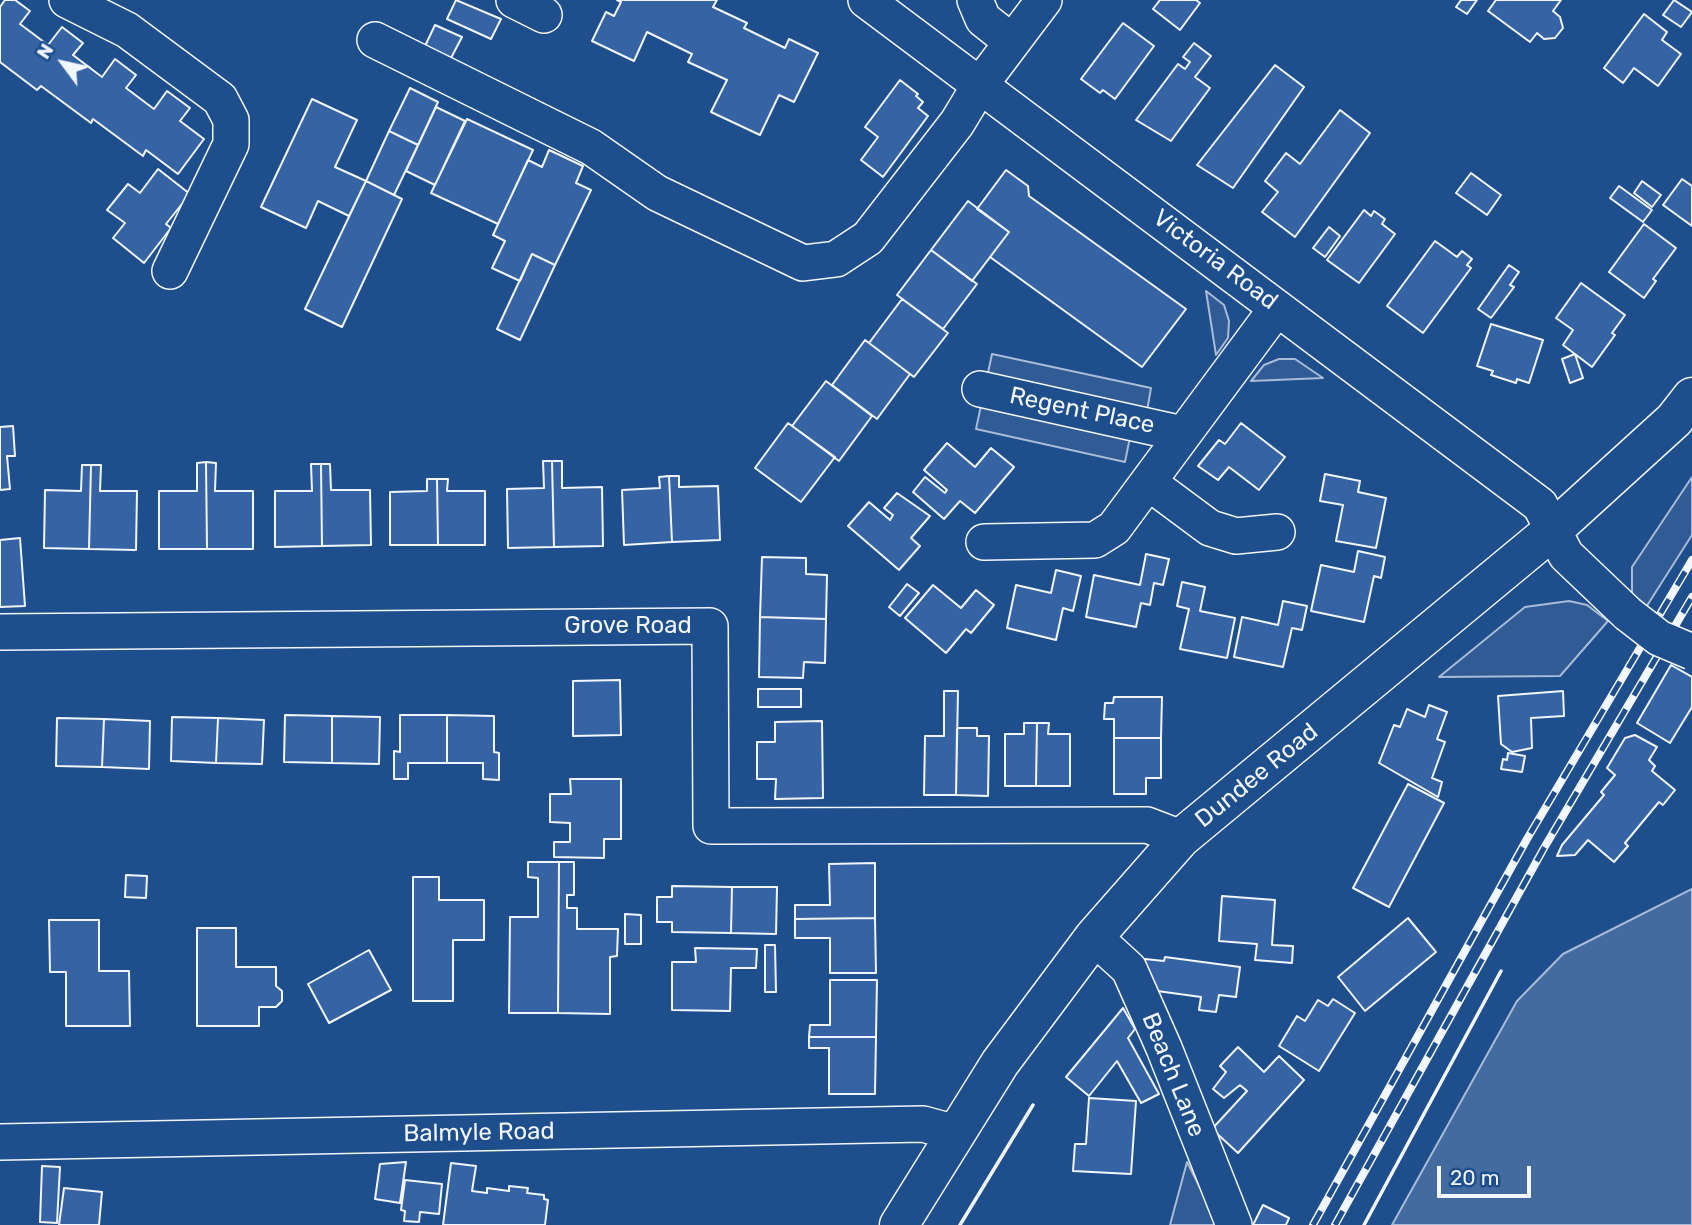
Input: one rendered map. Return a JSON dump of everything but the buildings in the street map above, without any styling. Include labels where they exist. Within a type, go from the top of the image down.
[{"type":"main road","name":"Dundee Road","points":[[899,1225],[1000,1063],[1094,937],[1181,838],[1553,530],[1674,420],[1692,397]]},
{"type":"street","points":[[67,0],[127,30],[220,99],[231,120],[231,144],[170,271]]},
{"type":"street","name":"Victoria Road","points":[[866,0],[1540,505],[1566,555],[1628,614],[1659,638],[1692,652]]},
{"type":"street","points":[[975,0],[983,19],[1012,42]]},
{"type":"street","points":[[375,40],[591,147],[657,193],[803,264],[836,259],[868,238],[957,123],[980,85],[1044,0]]},
{"type":"street","name":"Regent Place","points":[[984,542],[1095,540],[1114,528],[1278,307]]},
{"type":"street","name":"Regent Place","points":[[980,389],[1183,433]]},
{"type":"street","points":[[1148,482],[1210,528],[1236,536],[1277,532]]},
{"type":"street","name":"Grove Road","points":[[0,632],[710,626],[710,826],[1147,825],[1181,838]]},
{"type":"street","name":"Beach Lane","points":[[1094,937],[1129,969],[1164,1048],[1234,1225]]},
{"type":"street","name":"Balmyle Road","points":[[0,1142],[923,1124],[956,1133]]},
{"type":"shaded area","points":[[1206,291],[1224,305],[1229,321],[1228,338],[1216,355]]},
{"type":"shaded area","points":[[992,354],[1151,388],[1147,411],[1130,437],[1125,462],[976,429]]},
{"type":"shaded area","points":[[1279,359],[1295,359],[1323,378],[1251,381],[1264,365]]},
{"type":"shaded area","points":[[1692,477],[1692,535],[1643,612],[1632,594],[1632,567]]},
{"type":"shaded area","points":[[1569,601],[1587,605],[1608,621],[1560,676],[1439,677],[1525,607]]},
{"type":"shaded area","points":[[1692,889],[1692,1225],[1392,1225],[1517,1001],[1563,954]]},
{"type":"shaded area","points":[[1187,1162],[1217,1221],[1216,1225],[1170,1225]]},
{"type":"railway","points":[[1313,1225],[1527,839],[1692,560]]},
{"type":"railway","points":[[1335,1225],[1544,848],[1692,597]]},
{"type":"wall","points":[[1364,1225],[1501,971]]},
{"type":"wall","points":[[960,1225],[1033,1105]]}]
